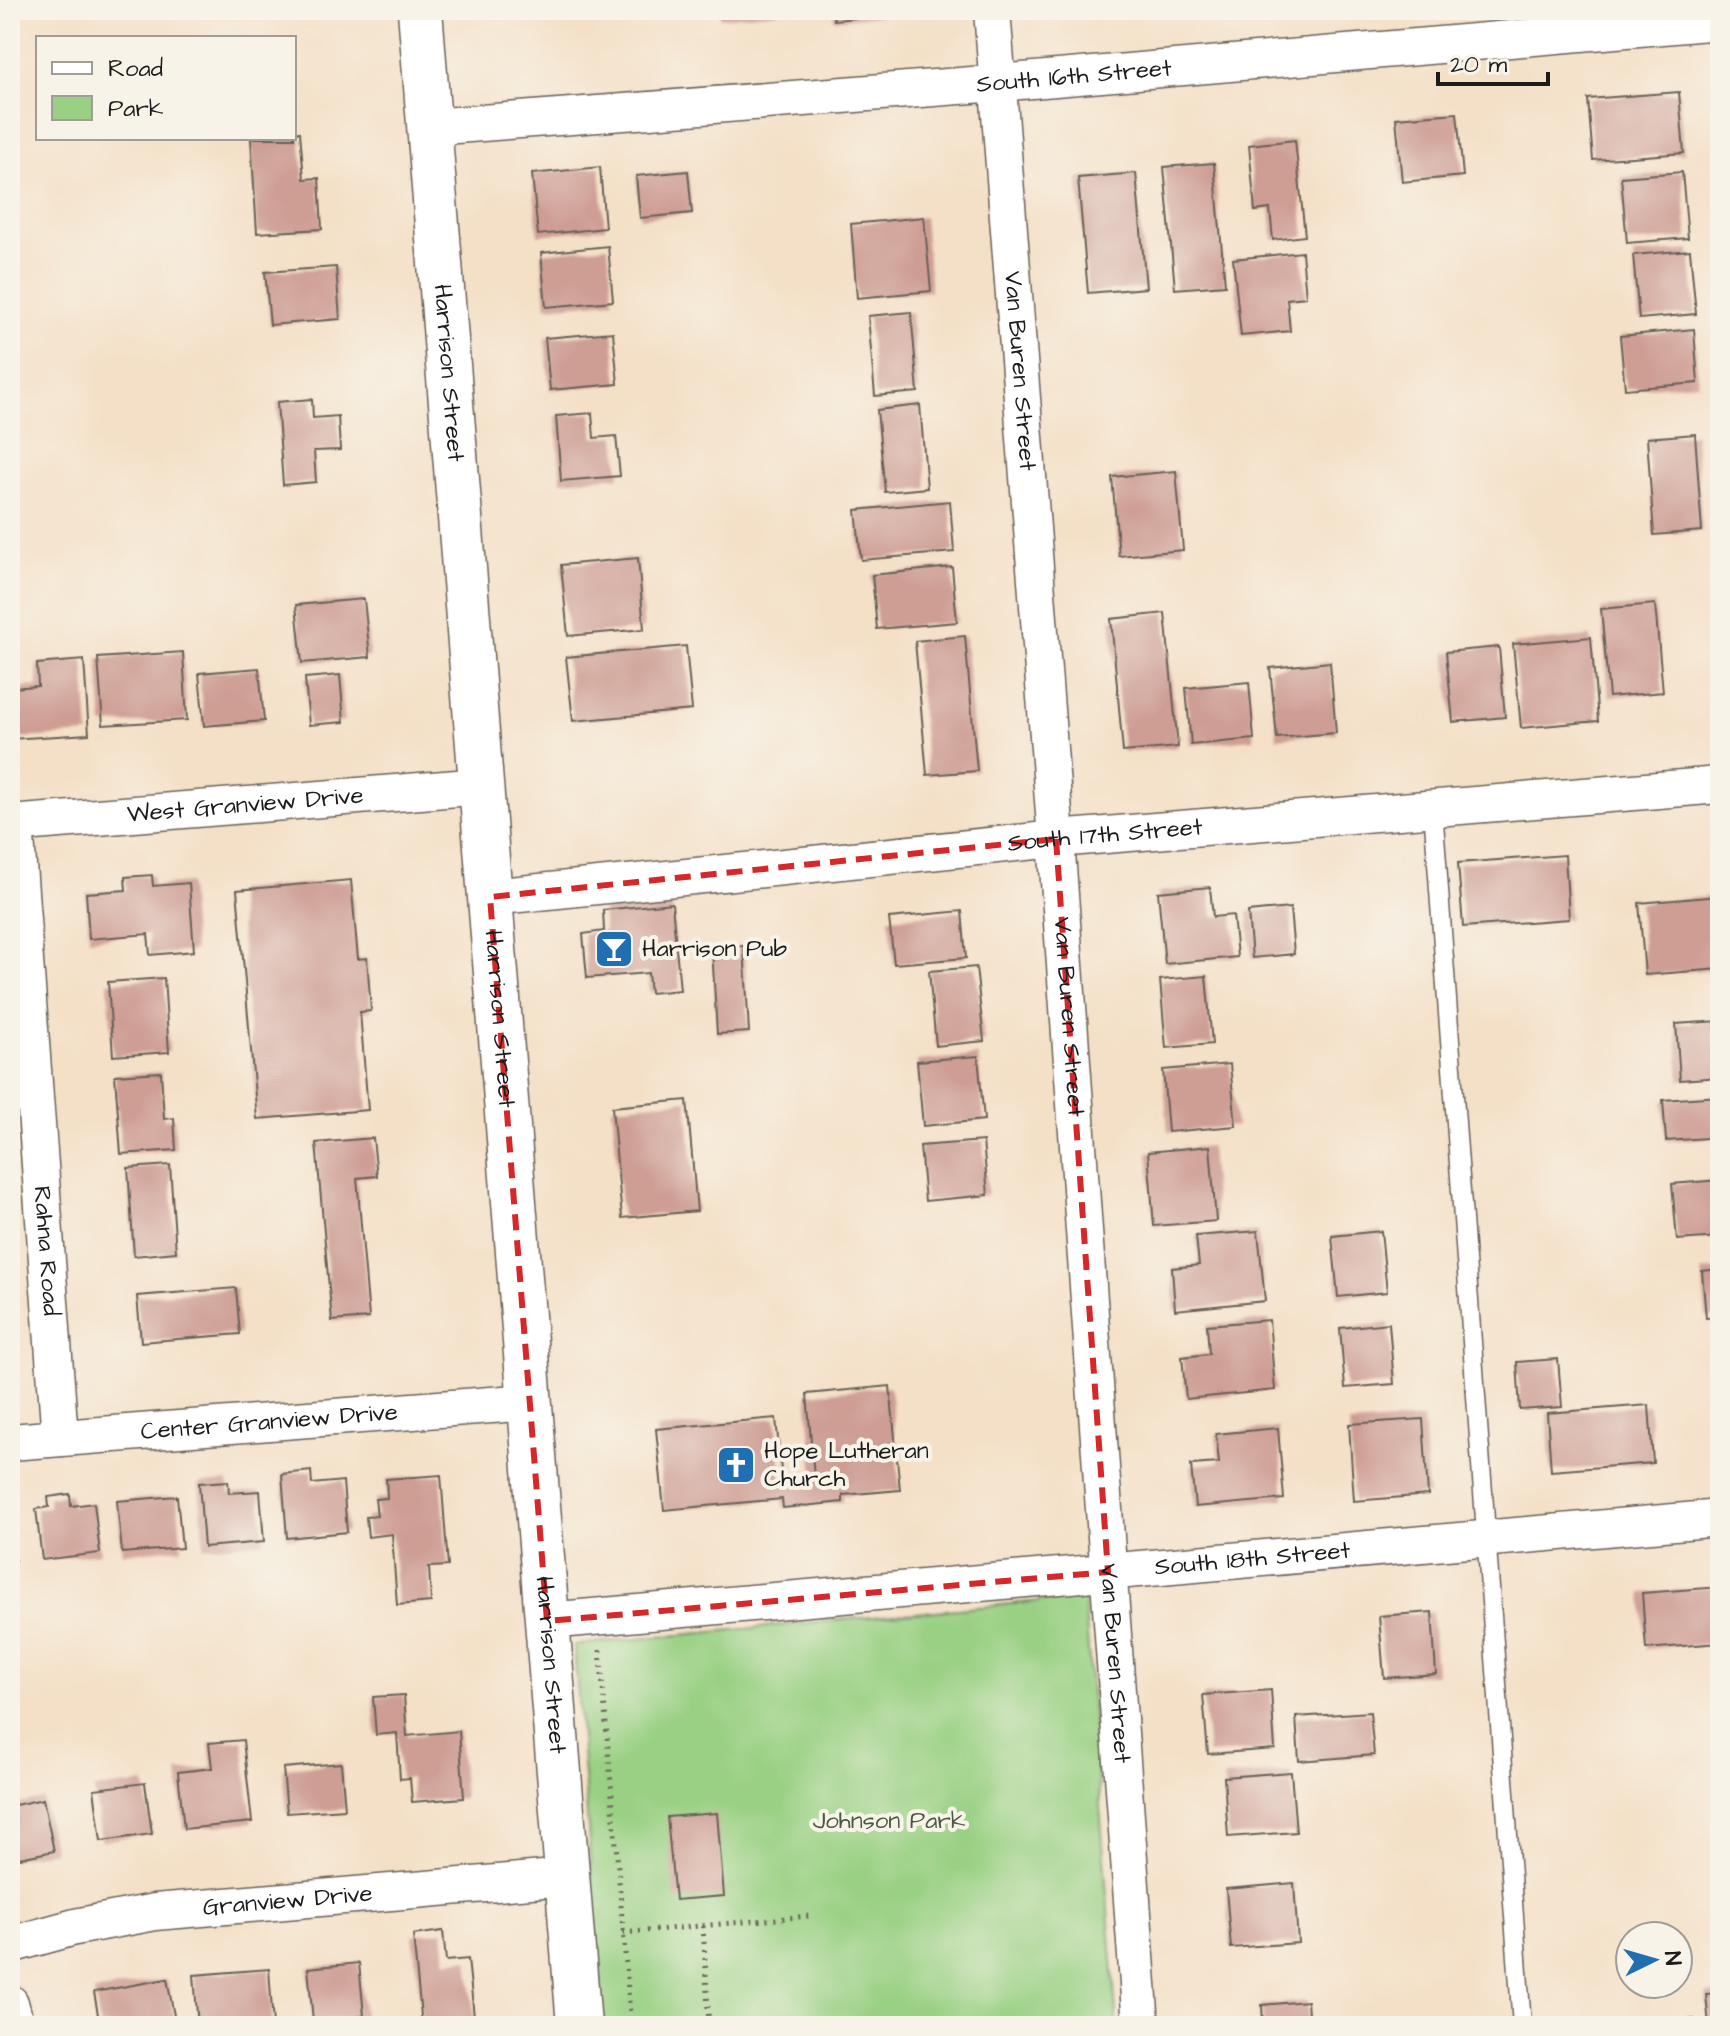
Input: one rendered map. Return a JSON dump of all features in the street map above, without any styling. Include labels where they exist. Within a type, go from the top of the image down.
[{"type":"street","name":"Harrison Street","points":[[420,10],[579,2026]]},
{"type":"street","name":"Van Buren Street","points":[[992,10],[1056,839],[1141,2026]]},
{"type":"street","name":"South 16th Street","points":[[430,127],[998,83],[1720,21]]},
{"type":"street","name":"South 17th Street","points":[[490,897],[1056,839],[1720,785]]},
{"type":"street","name":"West Granview Drive","points":[[13,824],[482,786]]},
{"type":"street","name":"Rahna Road","points":[[13,824],[60,1438]]},
{"type":"street","name":"Center Granview Drive","points":[[10,1442],[530,1402]]},
{"type":"street","name":"South 18th Street","points":[[547,1621],[1720,1518]]},
{"type":"street","name":"Granview Drive","points":[[10,1945],[75,1927],[155,1912],[567,1877]]},
{"type":"street","points":[[10,2003],[16,2026]]},
{"type":"lane","points":[[1433,808],[1522,2026]]},
{"type":"path","points":[[598,1617],[631,2026]]},
{"type":"path","points":[[623,1933],[809,1916]]},
{"type":"path","points":[[703,1926],[709,2026]]},
{"type":"highlighted area","points":[[1056,839],[1108,1572],[547,1621],[490,897]]},
{"type":"green space","name":"Johnson Park","points":[[1084,1597],[1117,2026],[603,2026],[574,1645]]},
{"type":"building","points":[[622,10],[680,10],[680,12],[622,17]]},
{"type":"building","points":[[720,10],[778,10],[778,12],[720,18]]},
{"type":"building","points":[[833,10],[911,10],[911,13],[834,20]]},
{"type":"building","points":[[1679,92],[1684,153],[1593,160],[1588,99]]},
{"type":"building","points":[[1457,113],[1463,176],[1402,182],[1396,118]]},
{"type":"building","points":[[296,132],[300,132],[304,179],[319,178],[322,229],[257,233],[251,140],[296,140]]},
{"type":"building","points":[[1295,140],[1305,236],[1273,240],[1270,209],[1255,211],[1249,145]]},
{"type":"building","points":[[1214,163],[1225,285],[1175,289],[1164,167]]},
{"type":"building","points":[[600,167],[605,228],[538,235],[532,174]]},
{"type":"building","points":[[688,171],[692,213],[640,218],[636,176]]},
{"type":"building","points":[[1682,172],[1688,238],[1627,243],[1621,177]]},
{"type":"building","points":[[1136,173],[1146,288],[1088,293],[1078,178]]},
{"type":"building","points":[[924,217],[931,291],[857,298],[851,224]]},
{"type":"building","points":[[608,246],[613,301],[546,307],[541,253]]},
{"type":"building","points":[[1690,250],[1696,314],[1639,319],[1633,255]]},
{"type":"building","points":[[1302,252],[1306,297],[1287,299],[1290,331],[1241,336],[1233,259]]},
{"type":"building","points":[[336,267],[340,319],[270,325],[265,272]]},
{"type":"building","points":[[911,312],[918,392],[875,396],[868,316]]},
{"type":"building","points":[[1694,329],[1698,383],[1625,389],[1620,336]]},
{"type":"building","points":[[613,332],[618,384],[550,390],[545,338]]},
{"type":"building","points":[[312,399],[313,418],[338,416],[340,450],[314,451],[316,482],[283,485],[277,402]]},
{"type":"building","points":[[920,405],[927,488],[885,492],[877,410]]},
{"type":"building","points":[[592,413],[594,438],[616,436],[620,476],[561,481],[556,416]]},
{"type":"building","points":[[1695,434],[1702,531],[1654,535],[1647,438]]},
{"type":"building","points":[[1176,471],[1183,550],[1119,556],[1112,477]]},
{"type":"building","points":[[950,501],[954,552],[861,560],[856,510]]},
{"type":"building","points":[[638,558],[644,629],[568,636],[561,565]]},
{"type":"building","points":[[952,567],[957,622],[877,629],[872,575]]},
{"type":"building","points":[[364,599],[370,657],[302,663],[296,605]]},
{"type":"building","points":[[1655,604],[1663,692],[1609,697],[1601,609]]},
{"type":"building","points":[[1165,613],[1178,747],[1123,752],[1111,619]]},
{"type":"building","points":[[965,636],[977,771],[927,775],[915,641]]},
{"type":"building","points":[[1591,637],[1598,721],[1521,728],[1513,644]]},
{"type":"building","points":[[686,646],[692,710],[573,721],[566,657]]},
{"type":"building","points":[[1499,647],[1505,717],[1453,722],[1446,652]]},
{"type":"building","points":[[183,652],[187,720],[103,725],[98,658]]},
{"type":"building","points":[[84,660],[89,734],[10,739],[10,688],[38,686],[37,664]]},
{"type":"building","points":[[1330,662],[1336,733],[1277,738],[1270,668]]},
{"type":"building","points":[[259,668],[264,721],[204,726],[199,673]]},
{"type":"building","points":[[340,675],[344,722],[309,725],[305,678]]},
{"type":"building","points":[[1249,682],[1254,739],[1191,745],[1186,688]]},
{"type":"building","points":[[1565,855],[1569,919],[1463,927],[1458,863]]},
{"type":"building","points":[[152,875],[153,886],[189,883],[194,951],[150,955],[148,934],[89,939],[86,893],[126,890],[125,877]]},
{"type":"building","points":[[351,880],[358,959],[367,958],[371,1011],[360,1012],[368,1110],[257,1119],[237,890]]},
{"type":"building","points":[[1210,887],[1213,917],[1233,915],[1237,957],[1165,964],[1158,892]]},
{"type":"building","points":[[1720,896],[1720,969],[1645,975],[1639,903]]},
{"type":"building","points":[[672,903],[680,990],[650,993],[648,973],[587,978],[583,934],[604,931],[603,910]]},
{"type":"building","points":[[1290,908],[1294,954],[1252,958],[1248,912]]},
{"type":"building","points":[[962,911],[966,958],[894,964],[889,918]]},
{"type":"building","points":[[744,946],[749,1032],[717,1034],[712,948]]},
{"type":"building","points":[[976,967],[984,1041],[936,1046],[929,971]]},
{"type":"building","points":[[1206,976],[1212,1044],[1166,1048],[1160,980]]},
{"type":"building","points":[[164,978],[169,1052],[113,1056],[108,982]]},
{"type":"building","points":[[1720,1021],[1720,1077],[1680,1080],[1676,1024]]},
{"type":"building","points":[[978,1056],[984,1120],[923,1126],[917,1061]]},
{"type":"building","points":[[1230,1064],[1236,1126],[1168,1132],[1163,1070]]},
{"type":"building","points":[[161,1072],[164,1119],[174,1118],[176,1150],[121,1154],[115,1075]]},
{"type":"building","points":[[1720,1096],[1720,1137],[1666,1141],[1663,1100]]},
{"type":"building","points":[[687,1100],[697,1211],[622,1218],[612,1107]]},
{"type":"building","points":[[373,1138],[377,1176],[357,1178],[369,1318],[332,1321],[316,1143]]},
{"type":"building","points":[[983,1141],[988,1195],[925,1201],[920,1146]]},
{"type":"building","points":[[1210,1146],[1216,1221],[1154,1226],[1148,1152]]},
{"type":"building","points":[[170,1165],[176,1252],[134,1256],[128,1168]]},
{"type":"building","points":[[1720,1180],[1720,1237],[1677,1240],[1672,1184]]},
{"type":"building","points":[[1258,1231],[1265,1301],[1175,1310],[1172,1268],[1199,1265],[1196,1236]]},
{"type":"building","points":[[1381,1231],[1387,1292],[1338,1297],[1332,1236]]},
{"type":"building","points":[[1720,1269],[1720,1317],[1706,1318],[1702,1271]]},
{"type":"building","points":[[236,1288],[240,1334],[141,1342],[137,1296]]},
{"type":"building","points":[[1269,1320],[1275,1390],[1186,1399],[1182,1357],[1209,1354],[1207,1325]]},
{"type":"building","points":[[1389,1323],[1394,1384],[1345,1388],[1340,1328]]},
{"type":"building","points":[[1720,1350],[1720,1403],[1718,1403],[1714,1351]]},
{"type":"building","points":[[1558,1359],[1562,1407],[1520,1410],[1517,1362]]},
{"type":"building","points":[[890,1386],[900,1490],[843,1495],[843,1502],[783,1508],[782,1499],[664,1510],[656,1429],[776,1418],[782,1480],[814,1477],[807,1394]]},
{"type":"building","points":[[1649,1405],[1653,1463],[1551,1471],[1547,1413]]},
{"type":"building","points":[[1423,1419],[1428,1495],[1354,1501],[1349,1424]]},
{"type":"building","points":[[1278,1428],[1284,1499],[1195,1507],[1191,1465],[1219,1463],[1216,1434]]},
{"type":"building","points":[[311,1471],[312,1484],[343,1481],[347,1532],[287,1538],[282,1474]]},
{"type":"building","points":[[441,1475],[448,1566],[429,1567],[431,1602],[397,1605],[392,1534],[368,1537],[366,1517],[377,1516],[375,1499],[387,1498],[386,1479]]},
{"type":"building","points":[[228,1481],[229,1493],[260,1491],[264,1542],[204,1547],[199,1483]]},
{"type":"building","points":[[70,1494],[71,1506],[94,1503],[100,1553],[42,1560],[36,1509],[49,1507],[48,1497]]},
{"type":"building","points":[[177,1496],[182,1548],[122,1553],[117,1501]]},
{"type":"building","points":[[10,1537],[15,1560],[10,1561]]},
{"type":"building","points":[[1720,1587],[1720,1643],[1646,1649],[1642,1593]]},
{"type":"building","points":[[1432,1612],[1436,1674],[1384,1678],[1379,1616]]},
{"type":"building","points":[[1271,1690],[1275,1749],[1208,1754],[1203,1695]]},
{"type":"building","points":[[404,1695],[407,1736],[459,1731],[464,1798],[412,1802],[410,1778],[400,1779],[397,1733],[376,1735],[373,1697]]},
{"type":"building","points":[[1370,1712],[1374,1755],[1299,1761],[1296,1717]]},
{"type":"building","points":[[243,1740],[252,1822],[184,1829],[178,1772],[212,1768],[209,1743]]},
{"type":"building","points":[[341,1763],[345,1809],[287,1813],[283,1768]]},
{"type":"building","points":[[1291,1772],[1296,1832],[1228,1837],[1224,1777]]},
{"type":"building","points":[[145,1783],[152,1834],[101,1841],[94,1789]]},
{"type":"building","points":[[43,1799],[54,1851],[10,1860],[10,1806]]},
{"type":"building","points":[[717,1813],[724,1896],[675,1900],[667,1817]]},
{"type":"building","points":[[1294,1883],[1298,1943],[1231,1948],[1226,1889]]},
{"type":"building","points":[[443,1931],[446,1961],[468,1959],[475,2026],[422,2026],[413,1935]]},
{"type":"building","points":[[359,1963],[364,2016],[313,2021],[308,1968]]},
{"type":"building","points":[[269,1969],[273,2025],[198,2026],[194,1975]]},
{"type":"building","points":[[167,1979],[176,2026],[100,2026],[94,1992]]},
{"type":"building","points":[[1720,1993],[1720,2026],[1709,2026],[1706,1994]]},
{"type":"building","points":[[1307,2001],[1309,2026],[1263,2026],[1262,2005]]},
{"type":"building","points":[[1694,2019],[1695,2026],[1636,2026],[1636,2024]]},
{"type":"place","name":"Harrison Pub","points":[[614,949]]},
{"type":"place","name":"Hope Lutheran Church","points":[[736,1465]]}]
